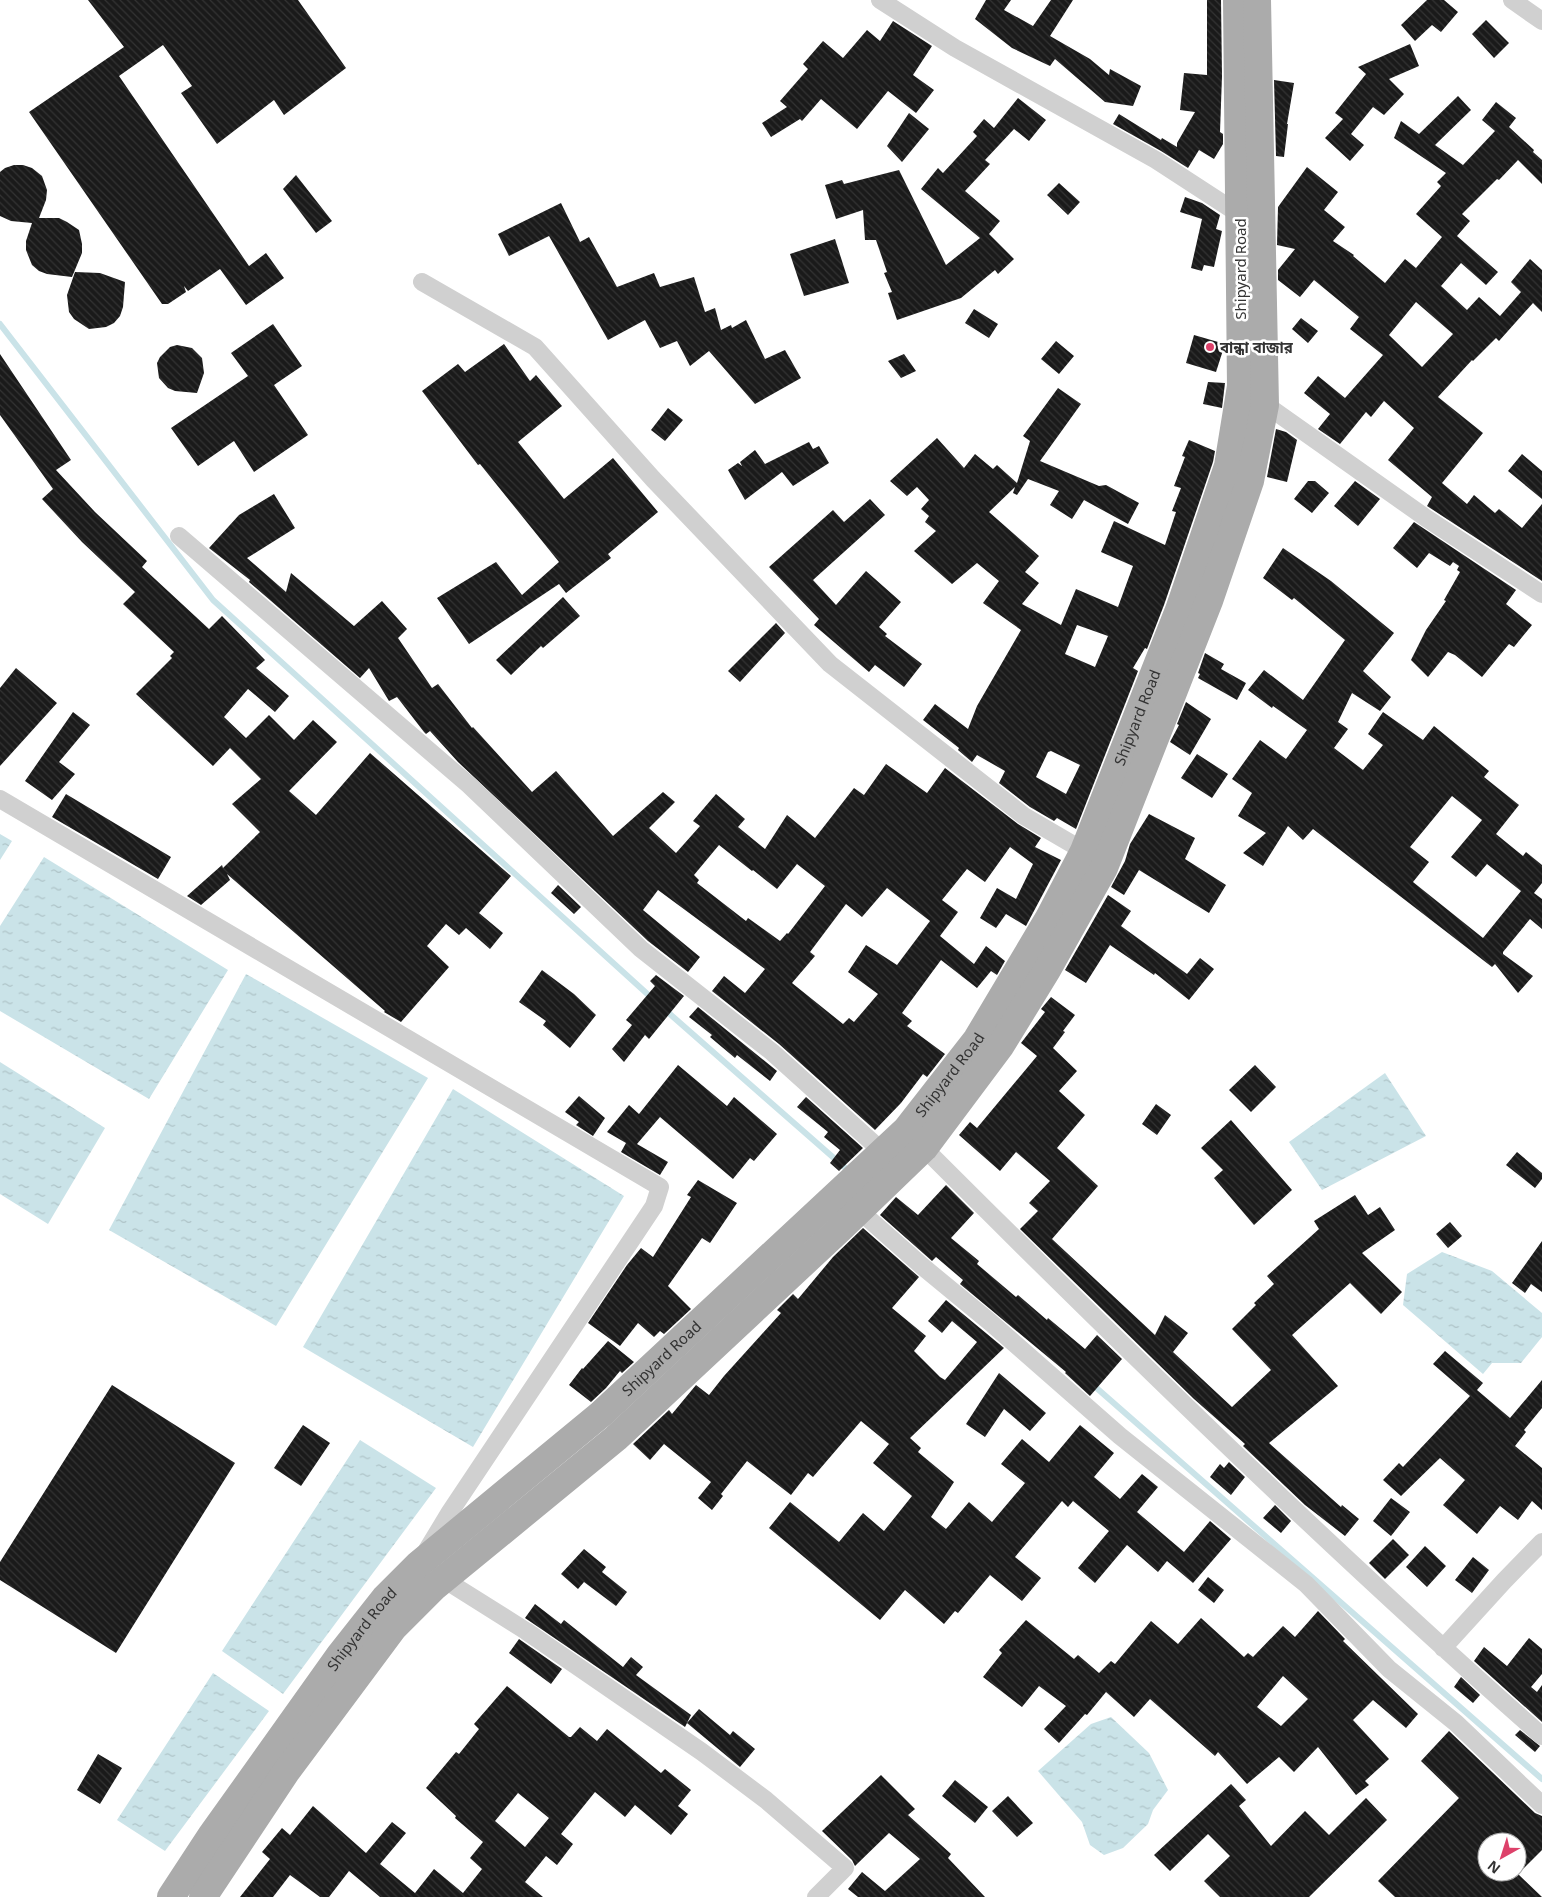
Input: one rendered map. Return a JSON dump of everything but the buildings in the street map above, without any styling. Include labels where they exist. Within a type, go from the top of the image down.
[{"type":"main road","name":"Shipyard Road","points":[[171,1897],[211,1836],[340,1655],[385,1598],[419,1564],[601,1414],[882,1152],[915,1139],[1049,918],[1084,851],[1179,610],[1228,466],[1241,386],[1237,0]]},
{"type":"main road","name":"Shipyard Road","points":[[203,1897],[286,1772],[394,1627],[445,1579],[616,1438],[859,1211],[915,1139],[1002,1045],[1047,970],[1104,868],[1209,601],[1250,481],[1265,405],[1258,0]]},
{"type":"street","points":[[880,0],[955,48],[1156,160],[1240,214]]},
{"type":"street","points":[[1512,0],[1542,21]]},
{"type":"street","points":[[422,282],[535,348],[653,479],[830,664],[1024,816],[1084,851]]},
{"type":"street","points":[[1241,386],[1265,405],[1426,518],[1542,594]]},
{"type":"street","points":[[179,536],[469,785],[641,949],[772,1052],[882,1152]]},
{"type":"street","points":[[0,799],[660,1187],[654,1206],[455,1504],[419,1564],[534,1637],[702,1752],[766,1800],[845,1868],[816,1897]]},
{"type":"street","points":[[915,1139],[1222,1442],[1442,1648],[1542,1736]]},
{"type":"street","points":[[840,1192],[922,1266],[990,1322],[1127,1442],[1306,1584],[1388,1669],[1456,1723],[1542,1805]]},
{"type":"street","points":[[1442,1648],[1542,1542]]},
{"type":"water","points":[[0,834],[12,841],[0,860]]},
{"type":"water","points":[[44,857],[228,970],[149,1099],[0,1011],[0,926]]},
{"type":"water","points":[[246,974],[428,1078],[276,1326],[109,1230]]},
{"type":"water","points":[[0,1062],[105,1128],[48,1224],[0,1194]]},
{"type":"water","points":[[1385,1073],[1426,1136],[1322,1190],[1289,1142]]},
{"type":"water","points":[[453,1089],[624,1196],[473,1447],[303,1347]]},
{"type":"water","points":[[1442,1252],[1492,1271],[1542,1313],[1542,1337],[1521,1363],[1492,1363],[1483,1374],[1403,1305],[1407,1274]]},
{"type":"water","points":[[360,1440],[436,1488],[283,1694],[222,1651]]},
{"type":"water","points":[[213,1673],[269,1711],[165,1851],[117,1820]]},
{"type":"water","points":[[1111,1717],[1149,1753],[1168,1790],[1153,1810],[1148,1824],[1123,1848],[1104,1855],[1090,1845],[1082,1822],[1038,1771],[1091,1724]]},
{"type":"waterway","points":[[0,324],[213,600],[654,1000]]},
{"type":"waterway","points":[[663,1008],[851,1173]]},
{"type":"waterway","points":[[1092,1384],[1542,1779]]},
{"type":"place","name":"বান্ধা বাজার","points":[[1210,347]]}]
